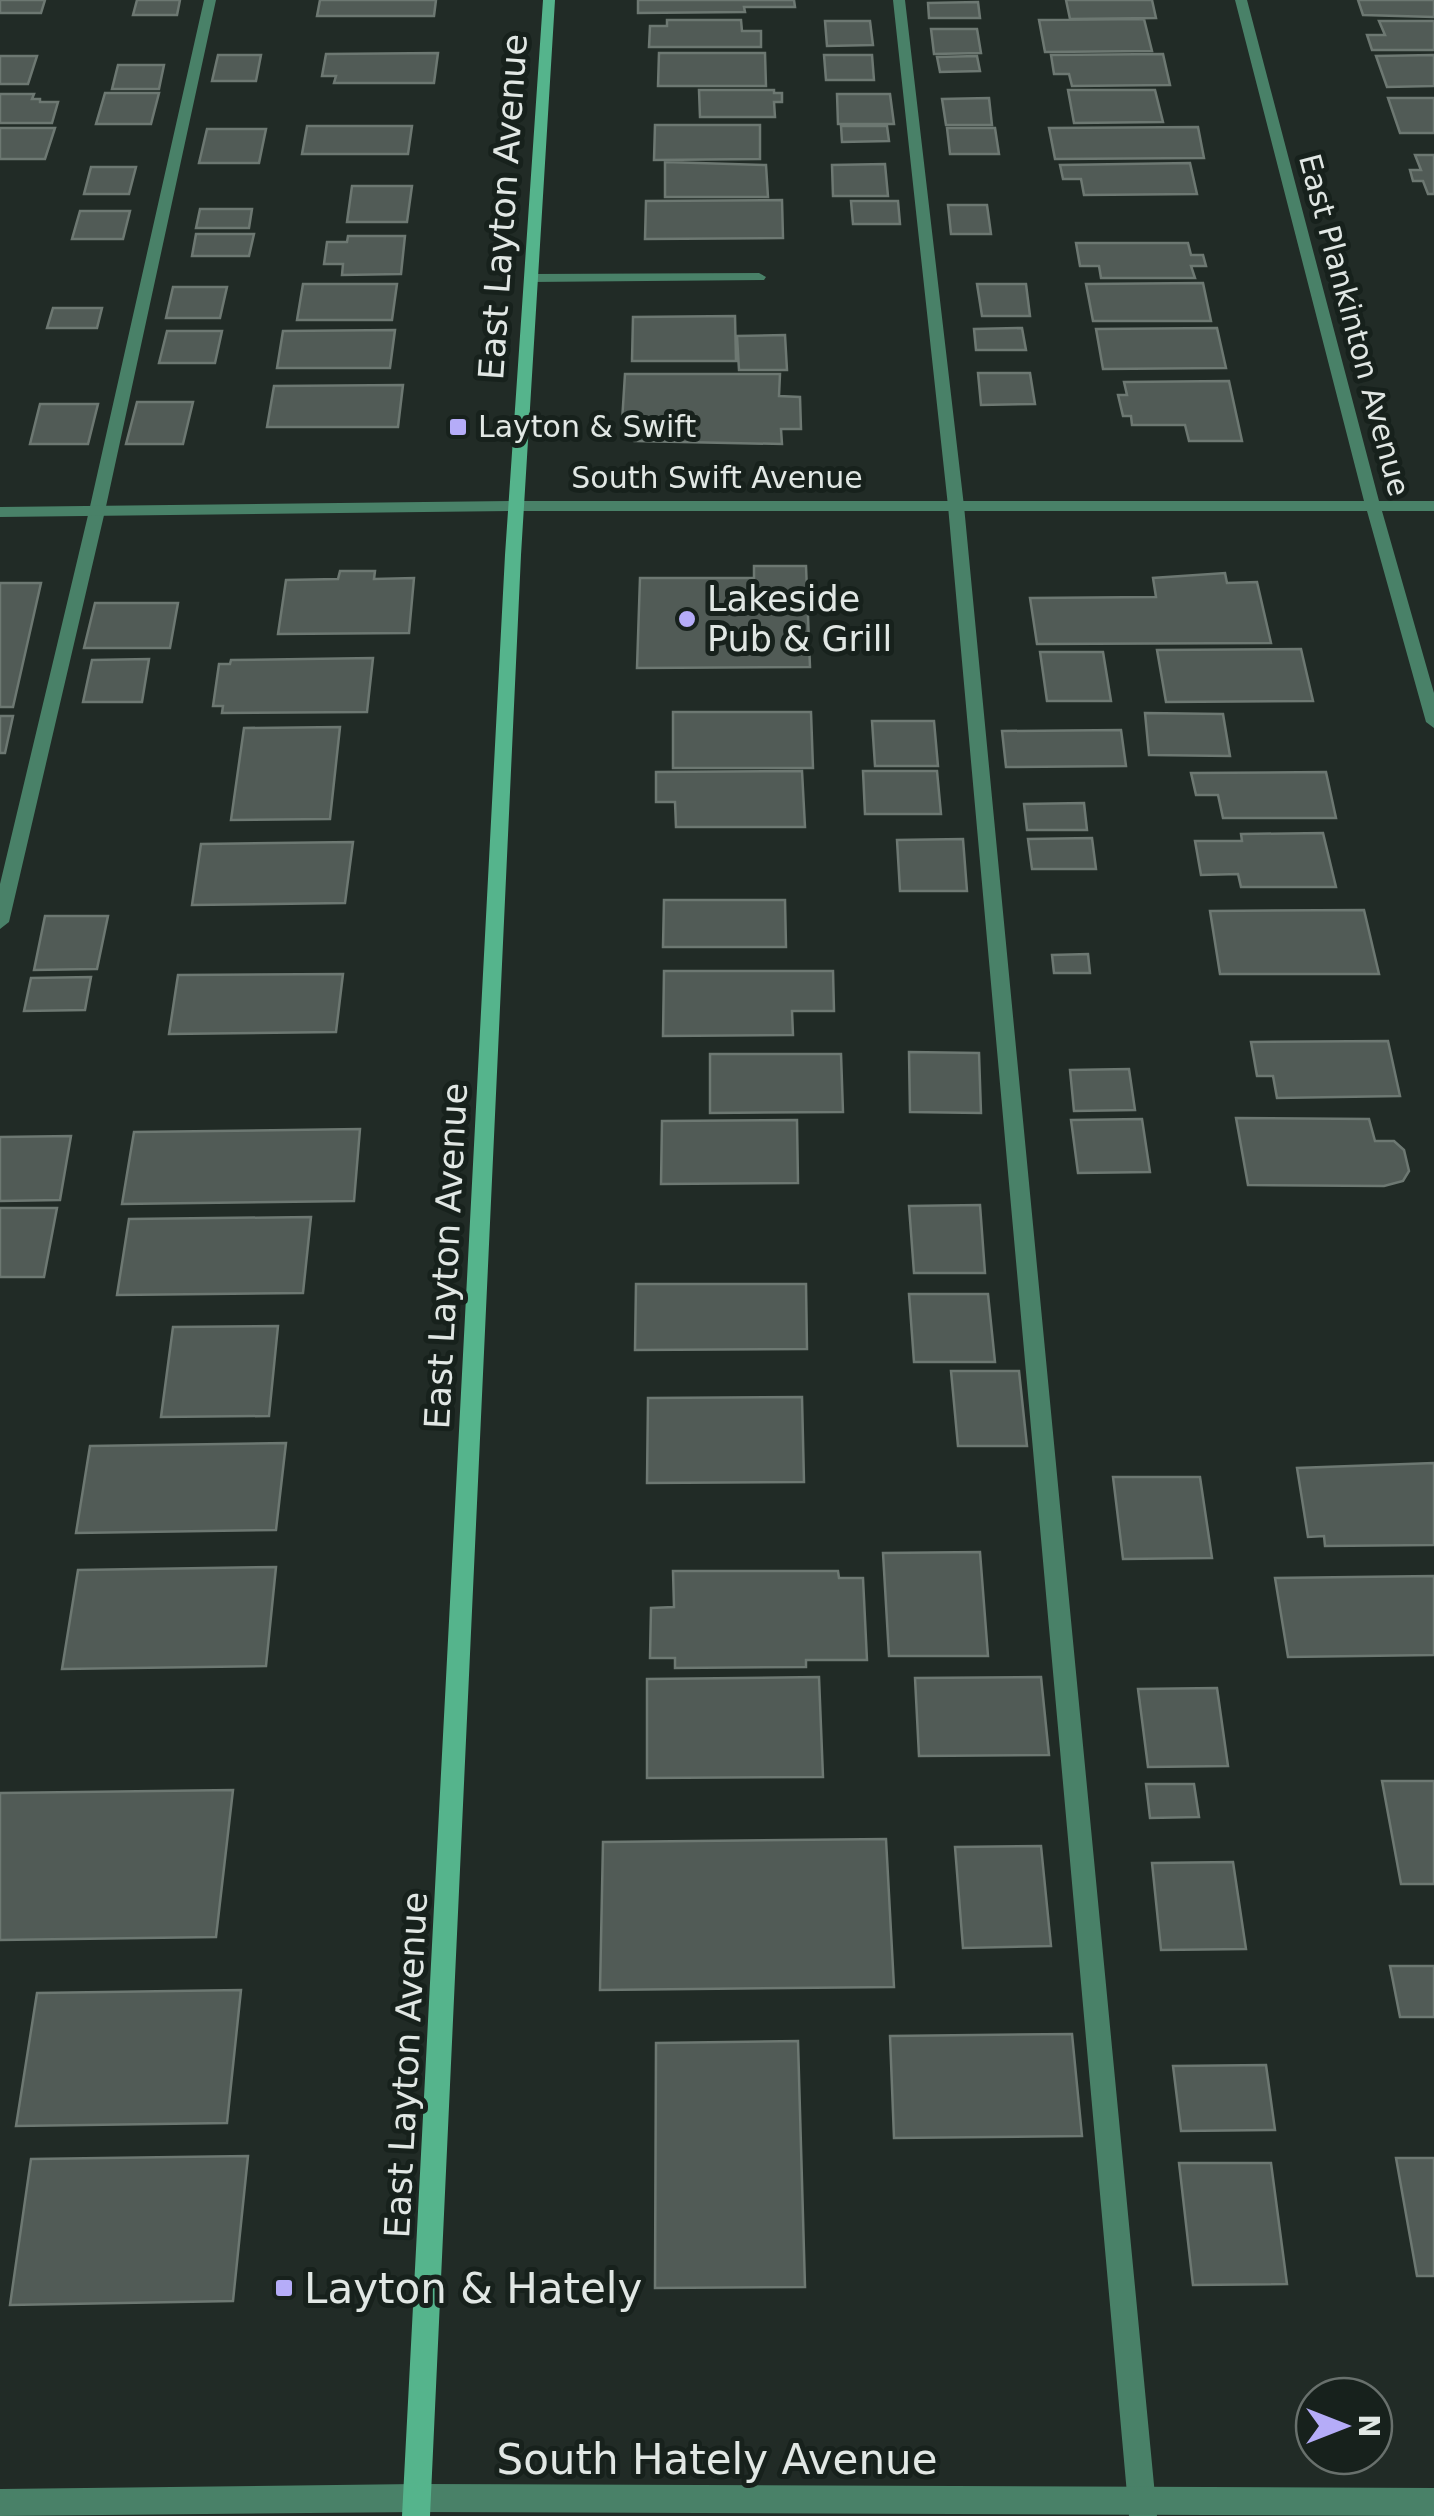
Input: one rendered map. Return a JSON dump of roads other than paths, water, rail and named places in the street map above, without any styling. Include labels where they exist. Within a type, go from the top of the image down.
[{"type":"main road","name":"East Layton Avenue","points":[[416,2507],[516,506],[550,0]]},
{"type":"street","points":[[0,922],[97,511],[210,0]]},
{"type":"street","points":[[900,0],[956,506],[1143,2508]]},
{"type":"street","name":"East Plankinton Avenue","points":[[1241,0],[1373,506],[1434,722]]},
{"type":"street","points":[[531,278],[759,277]]},
{"type":"street","name":"South Swift Avenue","points":[[0,512],[516,506],[1434,506]]},
{"type":"street","name":"South Hately Avenue","points":[[0,2503],[1143,2508],[1434,2502]]},
{"type":"place","name":"Layton & Swift","points":[[458,427]]},
{"type":"place","name":"Lakeside Pub & Grill","points":[[687,619]]},
{"type":"place","name":"Layton & Hately","points":[[284,2288]]}]
